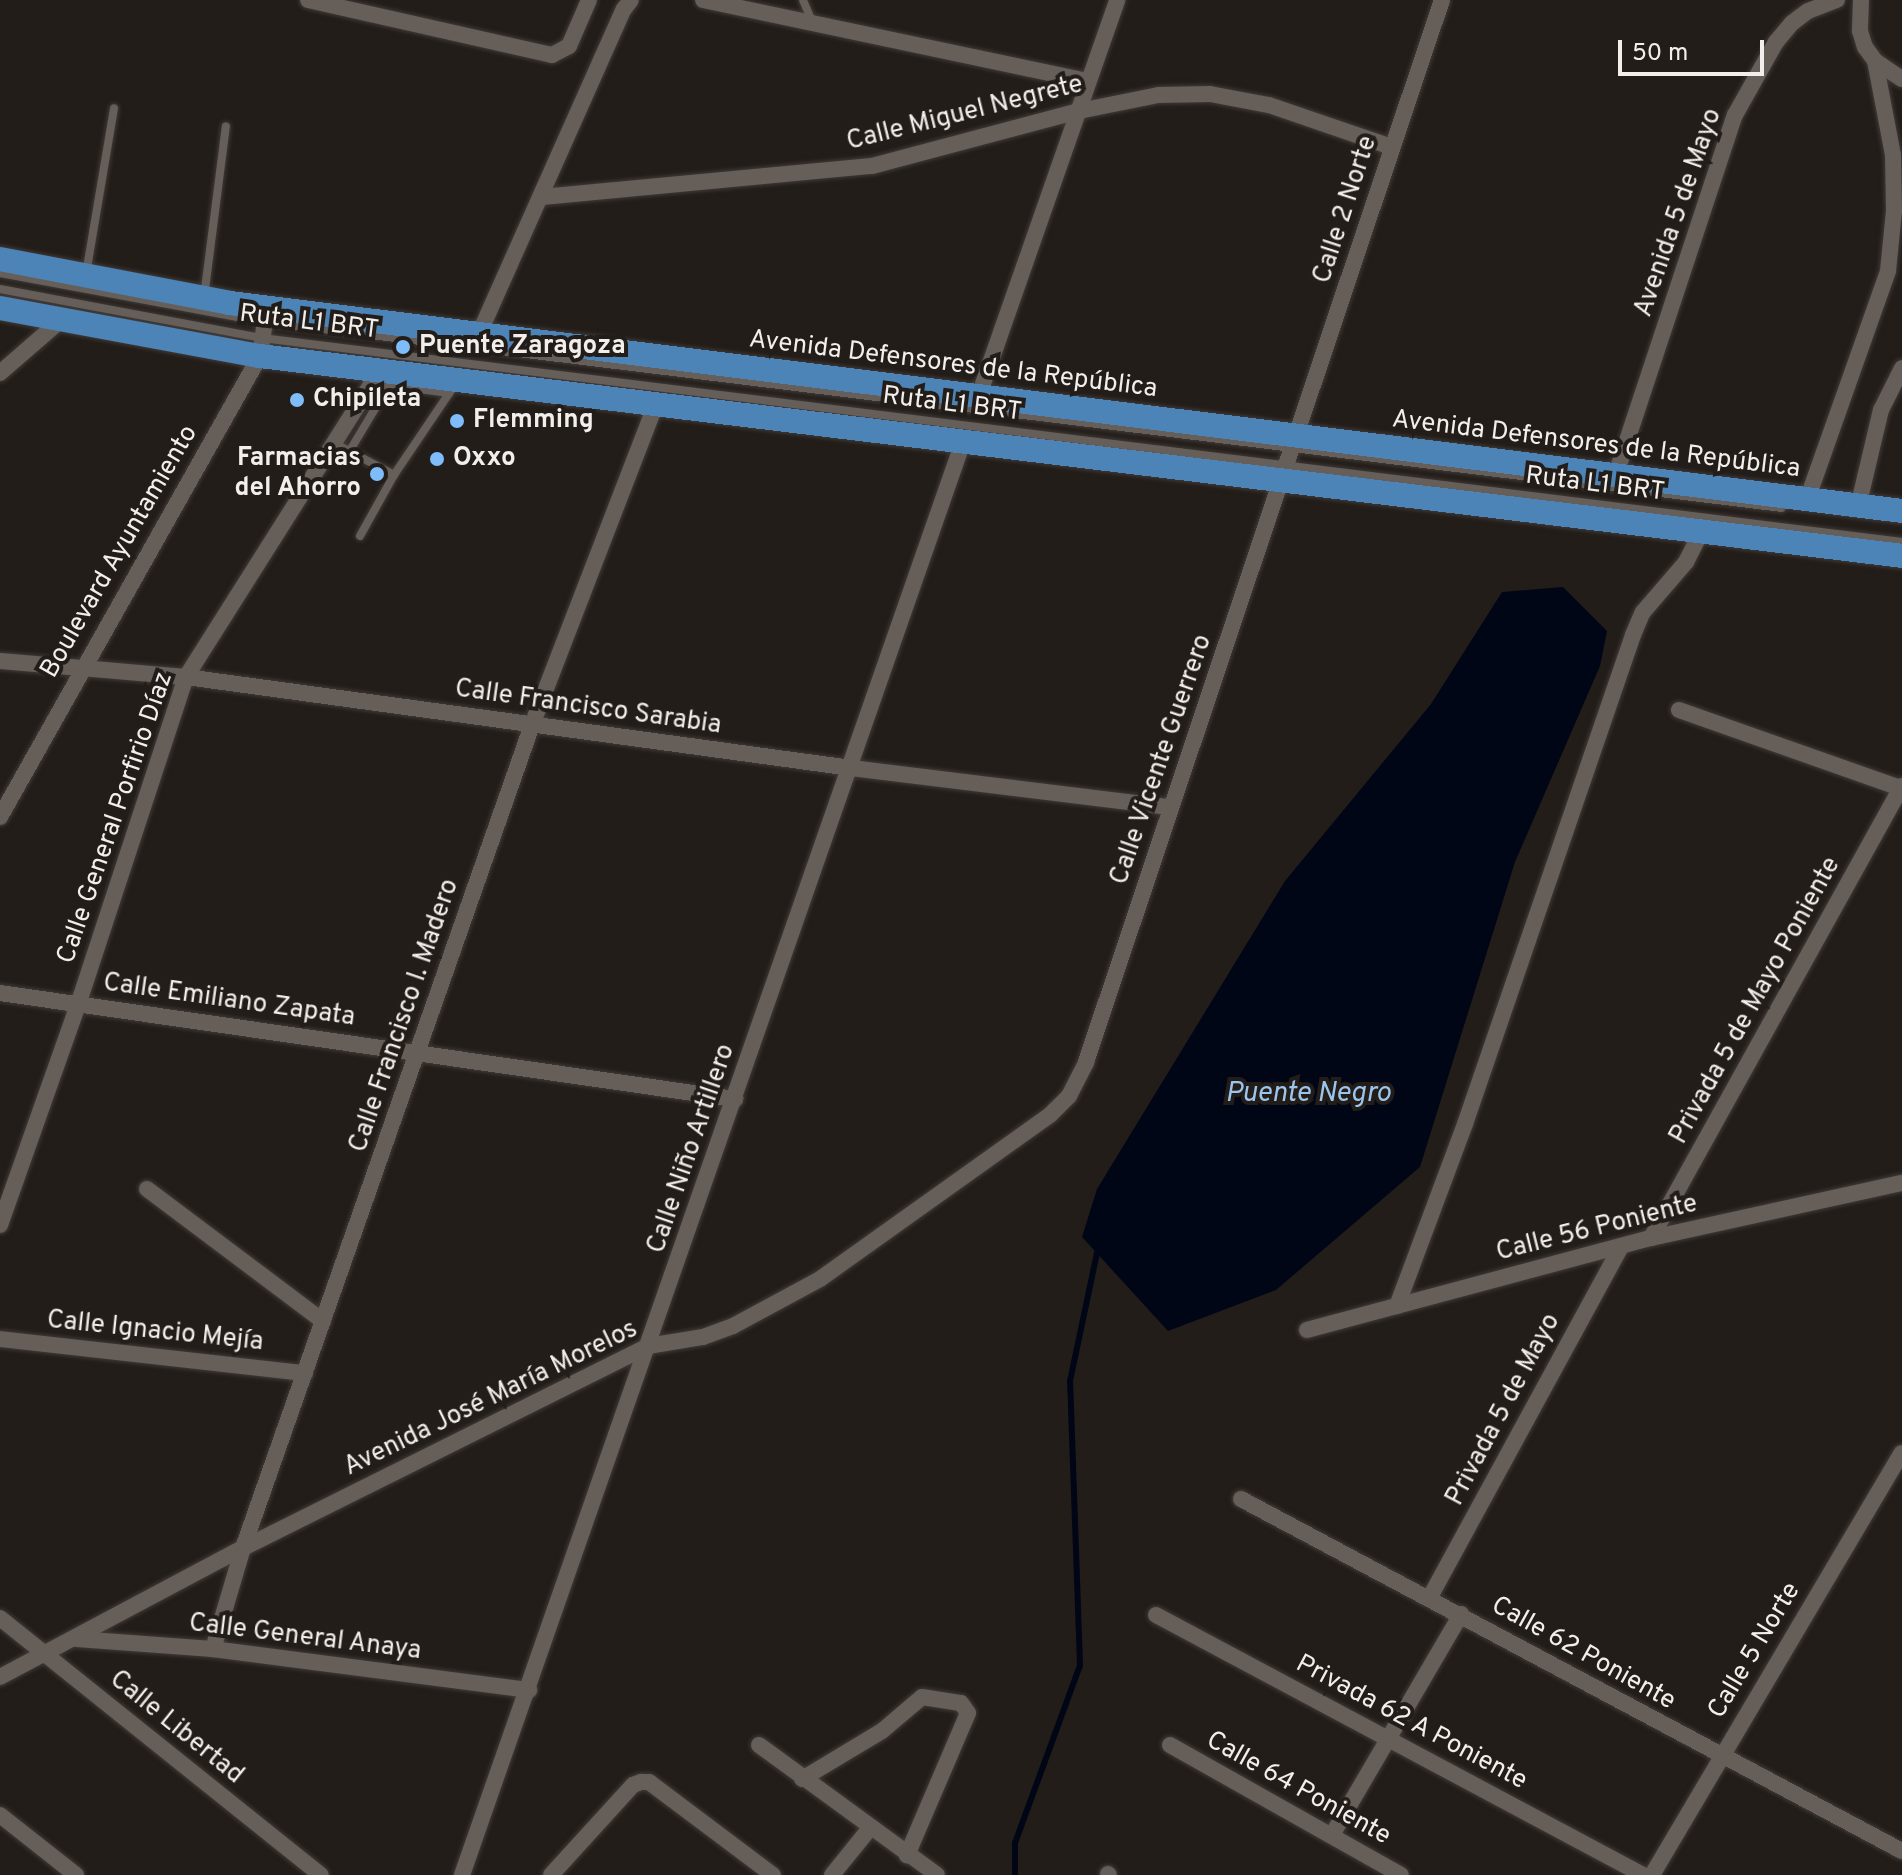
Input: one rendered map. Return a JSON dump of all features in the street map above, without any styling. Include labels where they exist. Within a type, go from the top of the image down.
[{"type":"main road","name":"Avenida Defensores de la República","points":[[0,259],[204,298],[263,331],[384,378],[656,404],[1286,474],[1701,533],[1902,556]]},
{"type":"main road","name":"Avenida Defensores de la República","points":[[0,308],[61,320],[263,331],[479,334],[979,395],[1296,444],[1615,477],[1855,513],[1902,511]]},
{"type":"street","points":[[308,0],[552,55],[569,46],[589,0]]},
{"type":"street","points":[[703,0],[1087,81]]},
{"type":"street","points":[[979,395],[1117,0]]},
{"type":"street","name":"Calle 2 Norte","points":[[1296,444],[1442,0]]},
{"type":"street","name":"Avenida 5 de Mayo","points":[[1615,477],[1735,115],[1776,42],[1792,23],[1808,11],[1837,0]]},
{"type":"street","points":[[1803,505],[1888,271],[1894,211],[1893,155],[1875,61],[1860,31],[1861,0]]},
{"type":"street","points":[[479,334],[628,4]]},
{"type":"street","points":[[1875,61],[1902,79]]},
{"type":"street","name":"Calle Miguel Negrete","points":[[542,197],[872,166],[1079,111],[1158,95],[1210,94],[1269,105],[1392,147]]},
{"type":"street","points":[[0,373],[61,320]]},
{"type":"street","name":"Boulevard Ayuntamiento","points":[[0,817],[263,331]]},
{"type":"street","points":[[1855,513],[1881,410],[1902,368]]},
{"type":"street","name":"Calle General Porfirio Díaz","points":[[0,1225],[79,1002],[186,677],[342,448],[384,378]]},
{"type":"street","name":"Calle Francisco I. Madero","points":[[213,1649],[243,1548],[532,725],[656,404]]},
{"type":"street","name":"Calle Niño Artillero","points":[[462,1875],[964,439]]},
{"type":"street","name":"Calle Vicente Guerrero","points":[[1069,1096],[1086,1062],[1170,807],[1296,444]]},
{"type":"street","points":[[1397,1306],[1465,1124],[1633,635],[1643,612],[1686,562],[1701,533]]},
{"type":"street","name":"Calle Francisco Sarabia","points":[[0,661],[186,677],[851,768],[1170,807]]},
{"type":"street","points":[[1679,710],[1902,787]]},
{"type":"street","name":"Privada 5 de Mayo Poniente","points":[[1651,1238],[1902,787]]},
{"type":"street","name":"Calle Emiliano Zapata","points":[[0,993],[735,1099]]},
{"type":"street","name":"Avenida José María Morelos","points":[[0,1677],[243,1548],[648,1346],[703,1337],[733,1326],[820,1279],[1050,1115],[1069,1096]]},
{"type":"street","name":"Calle 56 Poniente","points":[[1307,1330],[1651,1238],[1902,1183]]},
{"type":"street","points":[[147,1189],[323,1321]]},
{"type":"street","name":"Privada 5 de Mayo","points":[[1430,1597],[1621,1247]]},
{"type":"street","name":"Calle Ignacio Mejía","points":[[0,1339],[305,1373]]},
{"type":"street","name":"Calle 5 Norte","points":[[1652,1875],[1902,1453]]},
{"type":"street","name":"Calle 62 Poniente","points":[[1241,1499],[1430,1597],[1720,1757],[1902,1851]]},
{"type":"street","points":[[1332,1835],[1461,1614]]},
{"type":"street","name":"Privada 62 A Poniente","points":[[1156,1615],[1643,1875]]},
{"type":"street","name":"Calle Libertad","points":[[0,1618],[321,1875]]},
{"type":"street","name":"Calle General Anaya","points":[[76,1638],[213,1649],[529,1690]]},
{"type":"street","points":[[802,1779],[882,1731],[922,1697],[961,1703],[968,1713],[907,1855]]},
{"type":"street","points":[[759,1745],[937,1875]]},
{"type":"street","name":"Calle 64 Poniente","points":[[1170,1745],[1401,1875]]},
{"type":"street","points":[[551,1875],[633,1785],[649,1782],[773,1875]]},
{"type":"street","points":[[0,1815],[76,1875]]},
{"type":"street","points":[[832,1875],[870,1828]]},
{"type":"lane","points":[[803,0],[813,23]]},
{"type":"lane","points":[[85,275],[114,108]]},
{"type":"lane","points":[[204,298],[226,126]]},
{"type":"lane","name":"Ruta L1 BRT","points":[[0,273],[263,331],[1296,444],[1803,505]]},
{"type":"lane","name":"Ruta L1 BRT","points":[[0,289],[263,331],[1286,474],[1902,542]]},
{"type":"lane","points":[[360,536],[394,475],[454,386]]},
{"type":"lane","points":[[342,448],[394,475]]},
{"type":"water","name":"Puente Negro","points":[[1563,587],[1607,631],[1600,666],[1515,862],[1420,1167],[1276,1290],[1168,1331],[1082,1237],[1097,1189],[1285,881],[1431,704],[1502,592]]},
{"type":"waterway","points":[[1015,1875],[1015,1843],[1080,1665],[1070,1381],[1097,1253],[1103,1247]]},
{"type":"place","name":"Puente Zaragoza","points":[[403,347]]},
{"type":"place","name":"Chipileta","points":[[297,400]]},
{"type":"place","name":"Flemming","points":[[457,421]]},
{"type":"place","name":"Oxxo","points":[[437,459]]},
{"type":"place","name":"Farmacias del Ahorro","points":[[377,474]]}]
